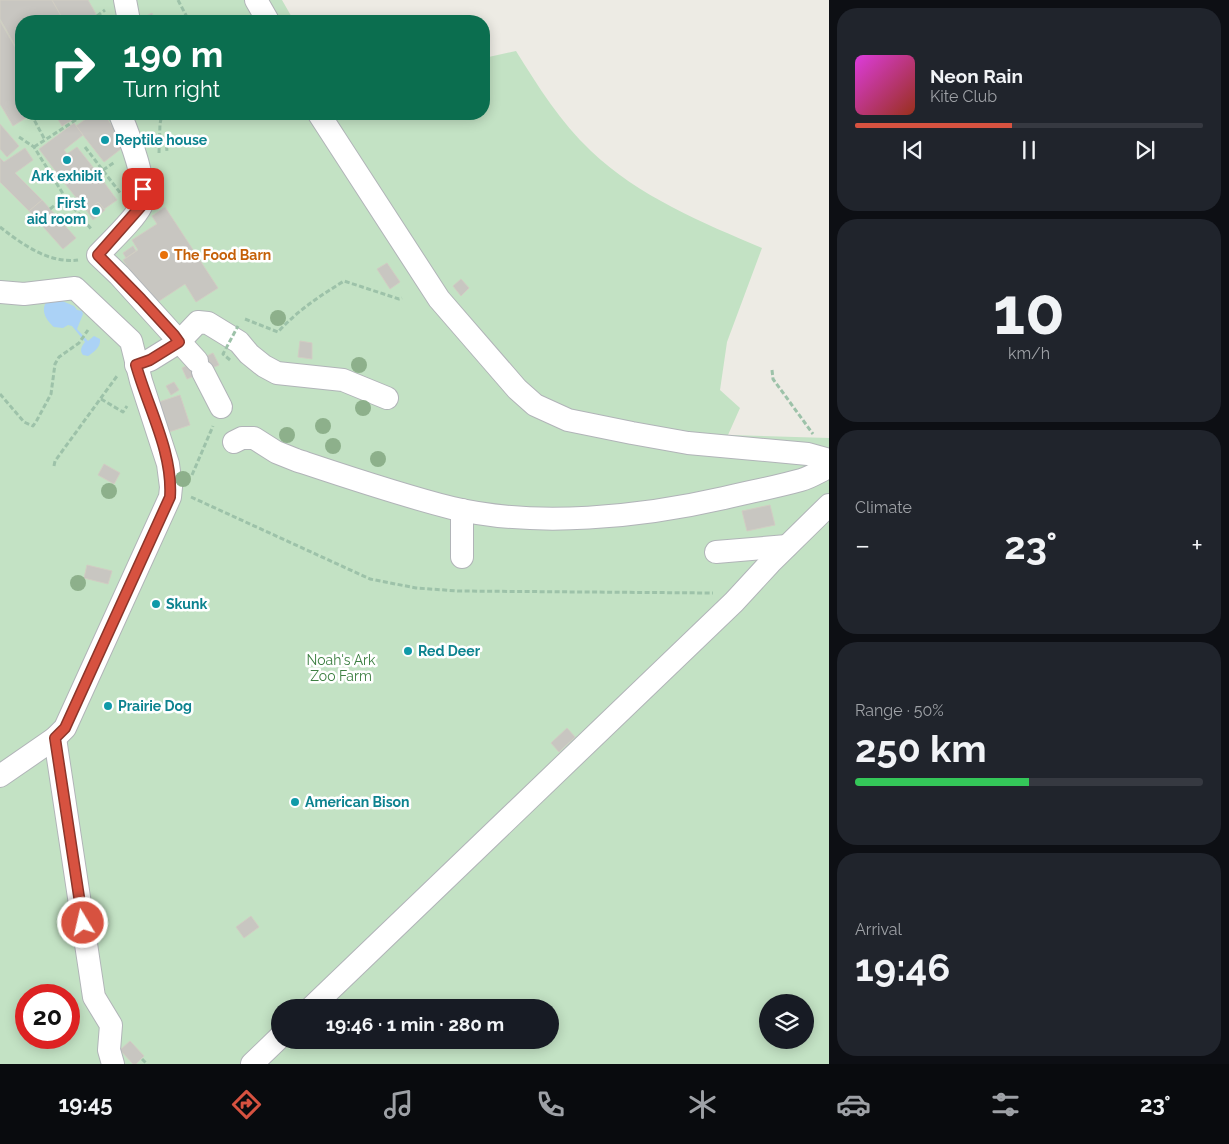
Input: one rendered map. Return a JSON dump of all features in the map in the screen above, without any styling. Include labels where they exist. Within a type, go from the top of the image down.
[{"type":"lane","points":[[125,0],[128,15]]},
{"type":"lane","points":[[256,0],[265,15]]},
{"type":"lane","points":[[122,120],[134,149],[143,189],[142,205],[98,255],[119,275],[200,366],[221,407]]},
{"type":"lane","points":[[323,120],[439,299],[517,390],[535,406],[568,420],[632,434],[688,443],[808,454],[828,462]]},
{"type":"lane","points":[[0,292],[24,294],[75,288],[132,341],[136,365],[168,464],[171,486],[170,497],[65,728],[55,738],[0,776]]},
{"type":"lane","points":[[136,365],[150,360],[179,342],[198,322],[208,323],[234,331],[239,342],[249,354],[264,366],[277,372],[343,380],[387,398]]},
{"type":"lane","points":[[234,442],[242,438],[254,438],[276,452],[296,460],[347,477],[462,510],[485,514],[546,518],[596,518],[701,503],[803,480],[828,462]]},
{"type":"lane","points":[[320,999],[734,602],[829,505]]},
{"type":"lane","points":[[462,510],[462,557]]},
{"type":"lane","points":[[716,552],[788,546]]},
{"type":"lane","points":[[55,738],[94,997],[111,1025],[109,1050],[113,1064]]},
{"type":"lane","points":[[252,1064],[271,1046]]},
{"type":"path","points":[[178,0],[186,15]]},
{"type":"path","points":[[34,120],[45,140]]},
{"type":"path","points":[[34,147],[75,120]]},
{"type":"path","points":[[0,227],[24,244],[52,258],[75,260],[98,255],[93,231],[65,197],[34,147],[19,137]]},
{"type":"path","points":[[159,137],[166,138],[167,152]]},
{"type":"path","points":[[85,147],[135,214]]},
{"type":"path","points":[[50,209],[65,197]]},
{"type":"path","points":[[230,360],[223,354],[238,321],[244,318],[278,332],[301,309],[344,281],[400,299],[402,298]]},
{"type":"path","points":[[0,394],[24,422],[32,426],[38,420],[51,394],[55,364],[59,358],[80,343],[85,333]]},
{"type":"path","points":[[54,466],[55,461],[121,370],[136,365]]},
{"type":"path","points":[[772,370],[774,379],[811,430],[828,462]]},
{"type":"path","points":[[192,476],[221,407]]},
{"type":"path","points":[[188,494],[361,575],[379,581],[416,588],[458,591],[716,593],[734,602]]},
{"type":"path","points":[[142,1059],[146,1064]]},
{"type":"green space","name":"Noah's Ark Zoo Farm","points":[[0,0],[282,0],[291,15],[15,15],[15,120],[490,120],[490,57],[516,51],[559,116],[580,140],[609,167],[629,182],[672,207],[762,248],[727,342],[720,390],[740,408],[728,435],[829,438],[829,1064],[0,1064]]},
{"type":"water","points":[[60,300],[82,311],[83,314],[77,329],[88,341],[94,336],[100,339],[98,347],[88,356],[83,355],[81,351],[85,342],[72,326],[54,327],[46,318],[44,308],[47,301]]},
{"type":"building","points":[[0,0],[52,0],[61,15],[15,15],[15,45],[0,19]]},
{"type":"building","points":[[52,0],[88,0],[97,15],[61,15]]},
{"type":"building","points":[[0,21],[15,47],[15,120],[22,120],[13,126],[0,104]]},
{"type":"building","points":[[58,120],[72,120],[62,126]]},
{"type":"building","name":"Reptile house","points":[[84,120],[108,120],[126,145],[104,162],[76,126]]},
{"type":"building","name":"Ark exhibit","points":[[74,123],[83,135],[64,150],[67,154],[77,147],[92,166],[66,185],[39,149]]},
{"type":"building","points":[[0,124],[19,146],[7,157],[0,149]]},
{"type":"building","points":[[25,148],[33,160],[15,173],[42,200],[29,211],[0,182],[0,158],[4,162]]},
{"type":"building","points":[[92,166],[117,200],[104,209],[98,202],[87,211],[66,185]]},
{"type":"building","points":[[42,200],[76,238],[63,249],[29,211]]},
{"type":"building","name":"First aid room","points":[[98,202],[105,210],[93,220],[87,211]]},
{"type":"building","name":"The Food Barn","points":[[165,207],[218,288],[196,302],[185,284],[153,305],[123,260],[138,250],[132,240],[157,224],[152,216]]},
{"type":"building","points":[[133,246],[136,251],[126,258],[123,253]]},
{"type":"building","points":[[387,263],[400,282],[390,289],[377,269]]},
{"type":"building","points":[[461,279],[469,288],[461,296],[453,286]]},
{"type":"building","points":[[300,341],[312,343],[312,359],[298,357]]},
{"type":"building","points":[[213,353],[219,365],[207,370],[201,359]]},
{"type":"building","points":[[194,362],[199,374],[187,379],[182,368]]},
{"type":"building","points":[[174,382],[179,390],[171,395],[166,386]]},
{"type":"building","points":[[180,395],[190,425],[163,434],[153,404]]},
{"type":"building","points":[[104,464],[120,473],[114,484],[98,475]]},
{"type":"building","points":[[770,505],[775,525],[747,531],[742,511]]},
{"type":"building","points":[[87,565],[112,571],[108,584],[84,578]]},
{"type":"building","points":[[567,728],[575,737],[559,752],[551,743]]},
{"type":"building","points":[[251,916],[259,927],[244,938],[236,927]]},
{"type":"building","points":[[130,1041],[144,1056],[136,1064],[133,1064],[120,1050]]},
{"type":"place","name":"Reptile house","points":[[105,140]]},
{"type":"place","name":"Ark exhibit","points":[[67,160]]},
{"type":"place","name":"First aid room","points":[[96,211]]},
{"type":"place","name":"The Food Barn","points":[[164,255]]},
{"type":"place","name":"Skunk","points":[[156,604]]},
{"type":"place","name":"Red Deer","points":[[408,651]]},
{"type":"place","name":"Prairie Dog","points":[[108,706]]},
{"type":"place","name":"American Bison","points":[[295,802]]},
{"type":"route","points":[[83,923],[55,738],[65,728],[170,497],[171,486],[168,464],[136,365],[150,360],[179,342],[119,275],[98,255],[142,205],[143,189]]}]
